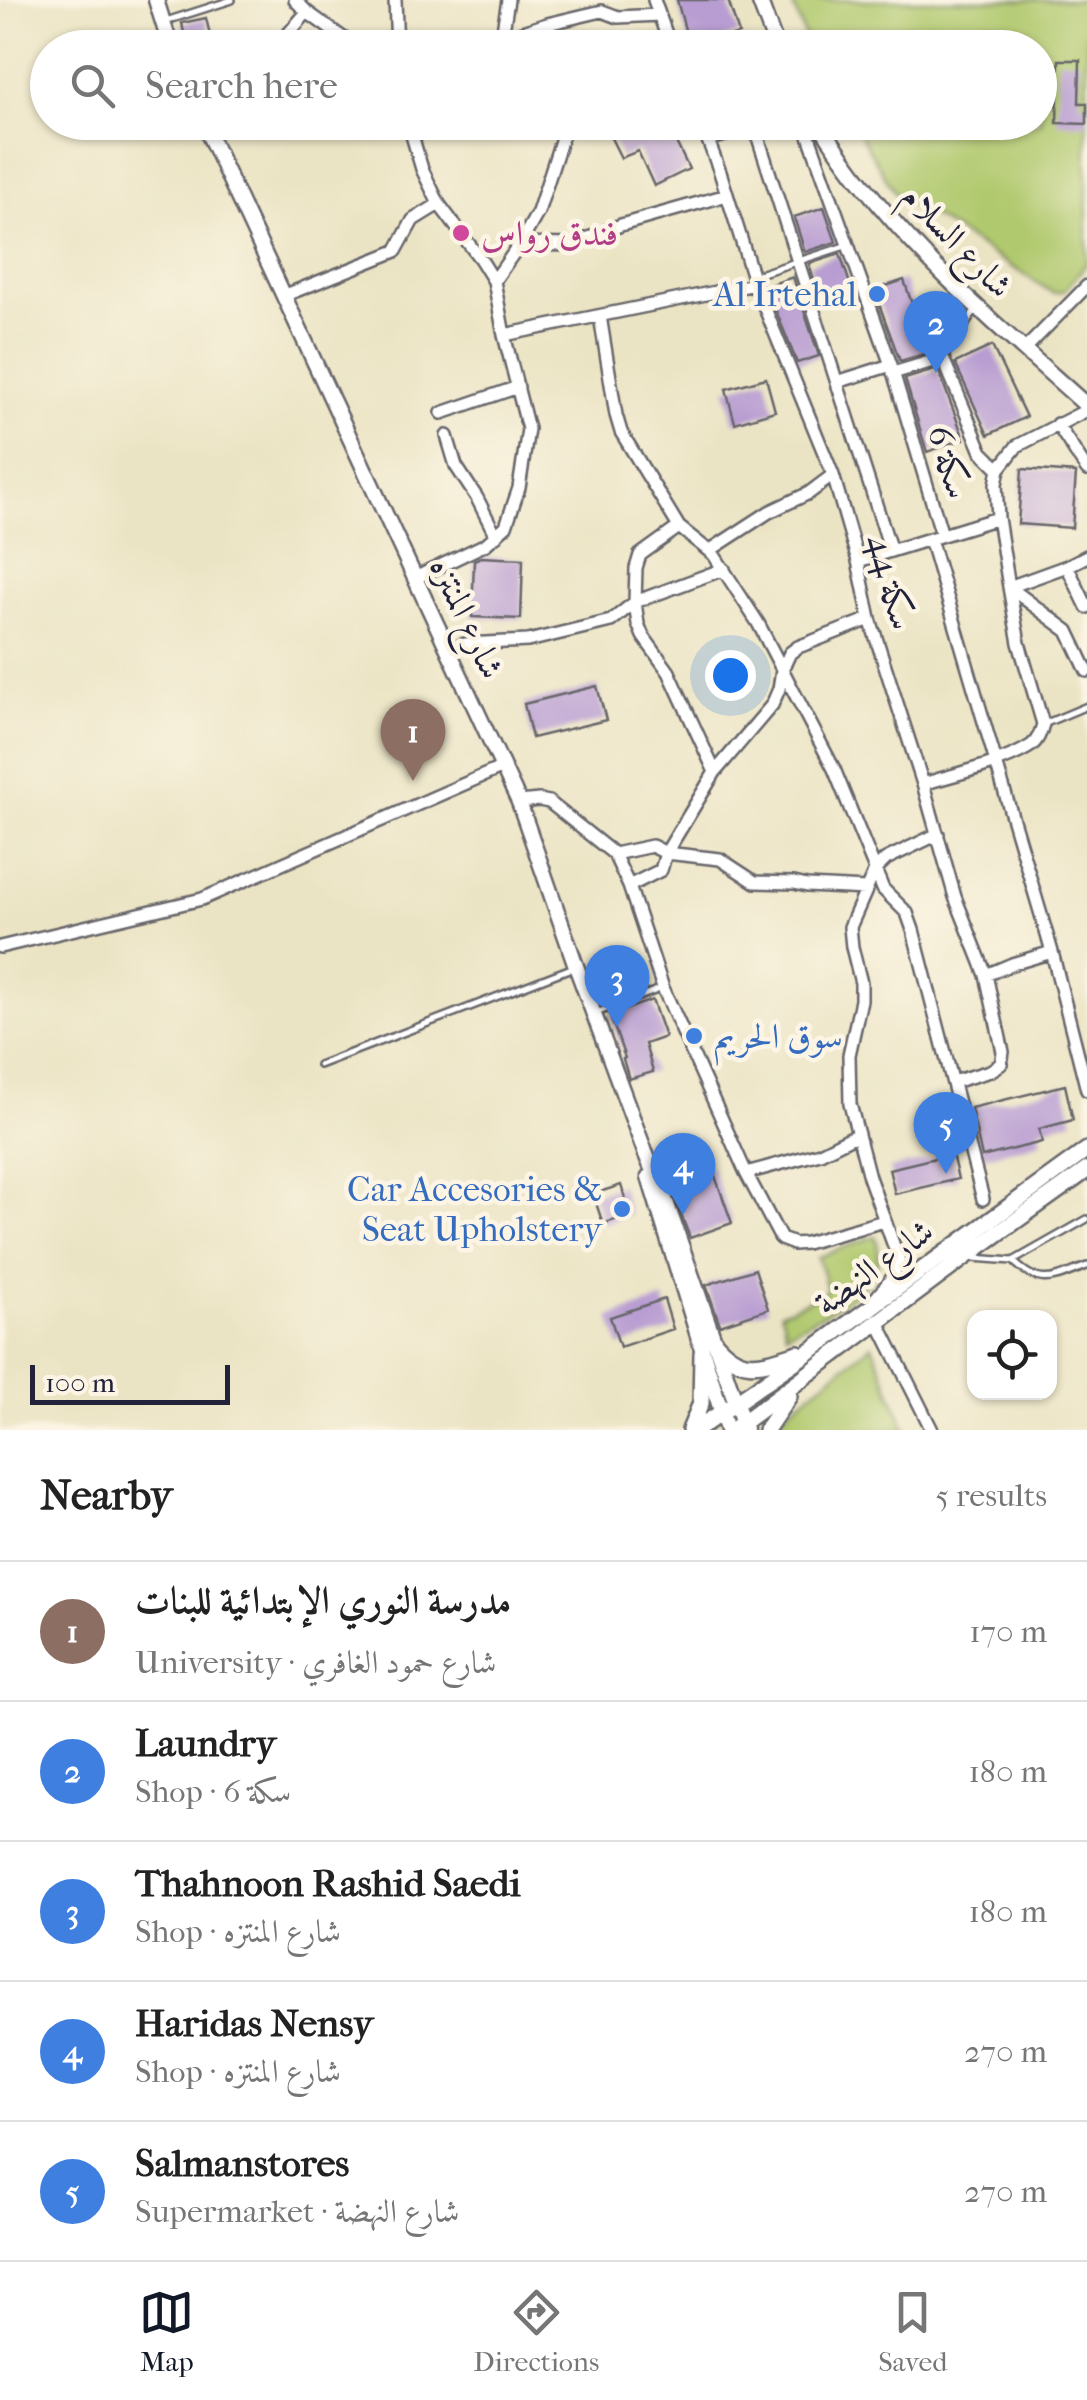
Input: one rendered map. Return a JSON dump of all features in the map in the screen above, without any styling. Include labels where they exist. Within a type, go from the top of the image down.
[{"type":"main road","name":"شارع النهضة","points":[[737,1428],[1087,1150]]},
{"type":"main road","name":"شارع النهضة","points":[[693,1430],[816,1347],[872,1317],[965,1257],[1087,1170]]},
{"type":"main road","points":[[693,1430],[708,1346],[746,1364],[816,1347]]},
{"type":"main road","points":[[766,1430],[802,1378]]},
{"type":"street","points":[[156,0],[166,30]]},
{"type":"street","points":[[296,0],[332,30]]},
{"type":"street","points":[[395,0],[396,30]]},
{"type":"street","points":[[502,30],[508,0]]},
{"type":"street","points":[[654,0],[662,30]]},
{"type":"street","points":[[759,0],[771,30]]},
{"type":"street","points":[[531,30],[602,11],[618,17],[659,14]]},
{"type":"street","points":[[293,30],[308,12]]},
{"type":"street","points":[[547,24],[550,30]]},
{"type":"street","name":"شارع المنتزه","points":[[211,140],[519,802],[576,966],[666,1199],[708,1346],[722,1412],[737,1428]]},
{"type":"street","points":[[413,140],[422,170],[439,204],[494,281],[528,429],[513,510],[506,526],[486,544],[416,578]]},
{"type":"street","points":[[494,281],[538,212],[561,140]]},
{"type":"street","name":"سكة 44","points":[[708,140],[754,280],[833,475],[870,619],[955,897],[986,975],[1003,1052],[1001,1064],[990,1072],[953,1082]]},
{"type":"street","points":[[765,140],[798,261],[891,551]]},
{"type":"street","name":"سكة 6","points":[[810,140],[892,369],[1087,1090]]},
{"type":"street","name":"شارع السلام","points":[[830,140],[844,162],[926,259],[1067,388],[1086,412]]},
{"type":"street","points":[[520,244],[571,245],[622,225],[727,195]]},
{"type":"street","points":[[284,296],[396,250],[413,220],[439,204]]},
{"type":"street","points":[[504,336],[754,280]]},
{"type":"street","points":[[1024,350],[1087,286]]},
{"type":"street","points":[[600,316],[622,432],[679,526],[724,569],[758,622],[834,769],[883,889],[906,913],[983,1199]]},
{"type":"street","points":[[837,382],[944,358],[982,452],[999,469]]},
{"type":"street","points":[[442,414],[518,388]]},
{"type":"street","points":[[923,784],[997,761],[1034,744],[1041,734],[1043,724],[1008,587],[996,484],[999,469],[1017,446],[1086,412]]},
{"type":"street","points":[[1057,424],[1087,470]]},
{"type":"street","points":[[447,436],[456,466],[496,536]]},
{"type":"street","points":[[709,551],[833,475]]},
{"type":"street","points":[[858,561],[998,518]]},
{"type":"street","points":[[679,526],[640,555],[635,602],[638,624],[669,672],[715,772]]},
{"type":"street","points":[[1008,587],[1087,556]]},
{"type":"street","points":[[1067,566],[1087,607]]},
{"type":"street","points":[[450,650],[465,644],[528,641],[611,622],[635,602],[724,569]]},
{"type":"street","points":[[1008,587],[1068,631],[1087,672]]},
{"type":"street","points":[[629,886],[661,870],[666,854],[715,772],[772,705],[790,653],[870,619]]},
{"type":"street","points":[[0,947],[202,899],[503,768]]},
{"type":"street","points":[[519,802],[549,802],[614,854],[629,886],[663,988],[746,1173],[781,1240],[806,1243],[884,1220]]},
{"type":"street","points":[[932,1430],[872,1317],[899,1260],[850,1104],[849,1055],[861,1000],[850,927],[874,870],[886,859],[938,834]]},
{"type":"street","points":[[614,854],[652,846],[666,854],[720,859],[755,882],[866,889]]},
{"type":"street","points":[[986,975],[1052,952]]},
{"type":"street","points":[[746,1173],[820,1154],[858,1134]]},
{"type":"street","name":"شارع المنتزه","points":[[708,1346],[736,1402],[737,1428]]},
{"type":"lane","points":[[163,22],[232,0]]},
{"type":"lane","points":[[754,280],[848,245]]},
{"type":"lane","points":[[944,358],[978,307]]},
{"type":"lane","points":[[1043,724],[1087,706]]},
{"type":"lane","points":[[319,1065],[576,966]]},
{"type":"lane","points":[[594,1014],[663,988]]},
{"type":"lane","points":[[1013,1261],[1087,1219]]},
{"type":"lane","points":[[965,1257],[1013,1261],[1036,1278],[1050,1279],[1087,1266]]},
{"type":"green space","points":[[791,0],[1087,0],[1087,263],[1064,291],[1053,293],[898,198],[863,140],[1057,140],[1057,30],[802,30]]},
{"type":"green space","points":[[875,1236],[878,1254],[865,1284],[835,1307],[786,1333],[781,1312],[822,1295],[827,1289],[818,1257]]},
{"type":"green space","points":[[872,1345],[906,1430],[776,1430],[787,1411]]},
{"type":"building","points":[[677,0],[728,0],[738,30],[685,30]]},
{"type":"building","points":[[206,18],[209,30],[183,30],[182,23]]},
{"type":"building","points":[[1059,60],[1080,60],[1079,103],[1087,103],[1087,124],[1057,123]]},
{"type":"building","points":[[612,140],[675,140],[689,169],[654,186],[638,151],[621,158]]},
{"type":"building","points":[[824,207],[836,242],[805,252],[794,217]]},
{"type":"building","points":[[840,254],[853,293],[821,303],[809,264]]},
{"type":"building","points":[[793,277],[819,356],[797,363],[766,286]]},
{"type":"building","points":[[904,280],[931,352],[900,361],[874,290]]},
{"type":"building","points":[[992,346],[1026,417],[988,435],[955,363]]},
{"type":"building","points":[[938,369],[964,439],[927,452],[905,379]]},
{"type":"building","points":[[766,378],[775,411],[735,423],[726,389]]},
{"type":"building","points":[[1022,469],[1076,473],[1072,528],[1018,524]]},
{"type":"building","points":[[523,559],[521,619],[472,617],[474,560]]},
{"type":"building","points":[[597,686],[606,720],[532,738],[524,704]]},
{"type":"building","points":[[636,970],[643,989],[607,1002],[600,984]]},
{"type":"building","points":[[652,1000],[665,1037],[645,1044],[653,1072],[629,1079],[610,1015]]},
{"type":"building","points":[[1065,1085],[1073,1120],[1039,1129],[1042,1142],[982,1157],[971,1108]]},
{"type":"building","points":[[952,1154],[958,1179],[895,1194],[889,1169]]},
{"type":"building","points":[[711,1165],[732,1223],[690,1238],[668,1180]]},
{"type":"building","points":[[621,1185],[630,1215],[603,1224],[593,1194]]},
{"type":"building","points":[[755,1269],[768,1309],[720,1325],[706,1285]]},
{"type":"building","points":[[664,1299],[673,1329],[620,1347],[610,1317]]},
{"type":"place","name":"فندق رواس","points":[[461,233]]},
{"type":"place","name":"Al Irtehal","points":[[877,294]]},
{"type":"place","name":"Laundry","points":[[936,373]]},
{"type":"place","name":"مدرسة النوري الإبتدائية للبنات","points":[[413,781]]},
{"type":"place","name":"Thahnoon Rashid Saedi","points":[[617,1027]]},
{"type":"place","name":"سوق الحريم","points":[[694,1036]]},
{"type":"place","name":"Salmanstores","points":[[946,1174]]},
{"type":"place","name":"Car Accesories & Seat Upholstery","points":[[622,1209]]},
{"type":"place","name":"Haridas Nensy","points":[[683,1215]]}]
